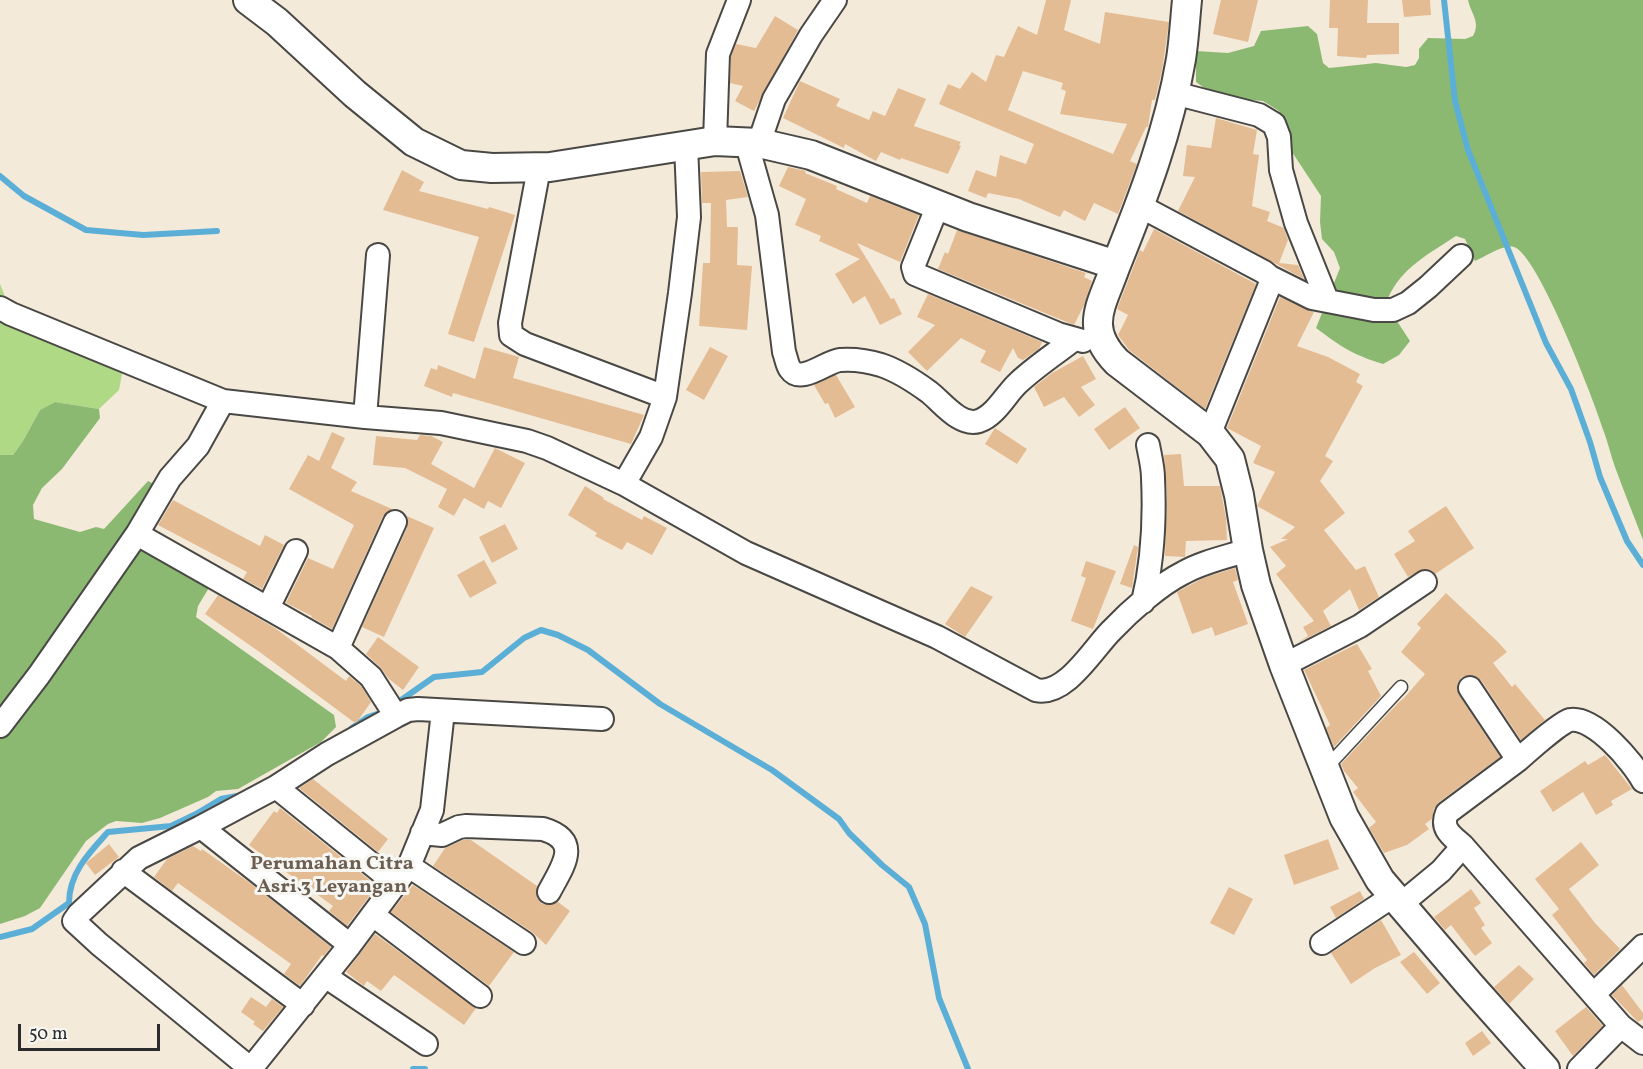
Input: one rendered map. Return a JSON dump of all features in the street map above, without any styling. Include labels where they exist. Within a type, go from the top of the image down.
[{"type":"street","points":[[248,0],[278,22],[355,94],[414,141],[461,165],[539,168],[715,141],[753,142],[811,155],[968,217],[1116,265]]},
{"type":"street","points":[[715,141],[718,54],[739,0]]},
{"type":"street","points":[[835,0],[774,99],[753,142],[767,215],[784,352],[789,369],[800,375],[813,372],[838,360],[866,361],[896,370],[930,393],[951,411],[970,422],[980,420],[990,413],[1020,381],[1087,340],[1097,327],[1116,265],[1152,172],[1174,93],[1181,57],[1187,0]]},
{"type":"street","points":[[1174,93],[1259,115],[1274,124],[1280,138],[1281,170],[1296,223],[1327,300]]},
{"type":"street","points":[[624,484],[651,437],[665,397],[688,216],[686,145]]},
{"type":"street","points":[[539,168],[510,323],[510,335],[525,345],[665,397]]},
{"type":"street","points":[[938,205],[913,267],[914,273],[1087,340],[1108,352],[1117,362],[1210,433],[1227,453],[1239,495],[1256,585],[1284,665],[1344,817],[1374,871],[1397,900],[1545,1069]]},
{"type":"street","points":[[1140,206],[1312,298],[1374,310],[1393,310],[1408,303],[1461,256]]},
{"type":"street","points":[[365,417],[378,255]]},
{"type":"street","points":[[1210,433],[1271,282],[1270,277]]},
{"type":"street","points":[[0,308],[223,401],[365,417],[437,422],[527,441],[624,484],[746,553],[937,637],[1041,691],[1054,690],[1068,680],[1112,630],[1143,602],[1182,573],[1248,550]]},
{"type":"street","points":[[0,726],[53,656],[137,534],[170,478],[198,446],[223,401]]},
{"type":"street","points":[[1143,602],[1151,570],[1154,526],[1153,478],[1148,445]]},
{"type":"street","points":[[338,648],[395,522]]},
{"type":"street","points":[[137,534],[338,648],[371,677],[392,709]]},
{"type":"street","points":[[268,608],[296,551]]},
{"type":"street","points":[[1284,665],[1360,626],[1425,582]]},
{"type":"street","points":[[1470,688],[1518,760]]},
{"type":"street","points":[[442,711],[432,810],[402,874],[350,945],[256,1064],[249,1066],[244,1064],[75,923],[79,914],[139,858],[276,787],[392,709],[408,710],[442,711],[602,718]]},
{"type":"street","points":[[1643,781],[1623,754],[1597,730],[1580,720],[1566,721],[1447,813],[1444,821],[1445,829],[1463,846],[1621,1026],[1643,1043]]},
{"type":"street","points":[[276,787],[402,874],[524,943]]},
{"type":"street","points":[[422,833],[442,835],[466,826],[543,829],[553,832],[566,844],[567,849],[565,861],[549,891]]},
{"type":"street","points":[[201,827],[350,945]]},
{"type":"street","points":[[1322,943],[1397,900],[1441,871],[1463,846]]},
{"type":"street","points":[[123,871],[303,1005]]},
{"type":"street","points":[[373,915],[480,996]]},
{"type":"street","points":[[1594,994],[1643,946]]},
{"type":"street","points":[[325,976],[426,1044]]},
{"type":"street","points":[[1579,1069],[1621,1026]]},
{"type":"lane","points":[[1325,769],[1401,687]]},
{"type":"green space","points":[[1468,0],[1643,0],[1643,540],[1618,476],[1599,416],[1565,331],[1537,275],[1524,256],[1514,247],[1510,247],[1499,249],[1475,261],[1465,239],[1456,236],[1426,255],[1409,270],[1394,287],[1388,298],[1393,315],[1410,341],[1399,355],[1383,364],[1347,349],[1316,328],[1340,268],[1334,252],[1322,239],[1321,196],[1292,152],[1286,126],[1279,111],[1263,101],[1227,98],[1196,82],[1196,51],[1228,53],[1254,46],[1261,31],[1308,26],[1317,34],[1323,63],[1329,68],[1376,63],[1406,67],[1415,65],[1419,58],[1419,49],[1428,38],[1465,39],[1473,36],[1476,22]]},
{"type":"green space","points":[[0,284],[8,304],[125,358],[119,390],[99,409],[55,402],[40,410],[13,455],[0,455]]},
{"type":"green space","points":[[55,402],[99,409],[100,418],[62,469],[42,488],[33,505],[34,519],[80,532],[96,527],[104,529],[148,481],[156,485],[134,529],[210,586],[198,606],[196,617],[334,715],[336,727],[321,742],[238,789],[216,791],[208,797],[160,818],[142,823],[116,821],[108,824],[86,841],[40,908],[25,916],[0,924],[0,455],[13,455],[40,410]]},
{"type":"building","points":[[1046,0],[1071,0],[1064,30],[1100,44],[1105,12],[1169,22],[1162,71],[1155,100],[1152,100],[1148,127],[1130,161],[1137,164],[1118,214],[1094,203],[1085,221],[1064,210],[1060,217],[1019,199],[988,193],[986,198],[968,191],[976,170],[996,177],[1000,155],[1026,164],[1034,144],[939,104],[948,84],[960,89],[972,72],[986,82],[996,55],[1004,57],[1018,26],[1037,35]],"holes":[[[1023,71],[1063,83],[1061,89],[1066,91],[1060,114],[1127,124],[1113,154],[1008,110]]]},
{"type":"building","points":[[1221,0],[1258,0],[1248,42],[1213,34]]},
{"type":"building","points":[[1330,0],[1368,0],[1367,23],[1399,23],[1399,54],[1367,55],[1366,58],[1337,56],[1338,28],[1329,28]]},
{"type":"building","points":[[1402,0],[1430,0],[1431,15],[1404,17]]},
{"type":"building","points":[[775,16],[798,30],[754,111],[735,101],[743,86],[730,83],[731,57],[736,44],[756,48]]},
{"type":"building","points":[[800,81],[840,99],[836,106],[869,120],[873,111],[885,116],[898,88],[926,99],[914,126],[961,142],[948,174],[881,152],[876,161],[845,144],[844,148],[783,118]]},
{"type":"building","points":[[1216,118],[1257,130],[1253,154],[1259,155],[1252,206],[1270,212],[1267,221],[1284,228],[1288,240],[1279,263],[1298,265],[1304,279],[1178,211],[1195,177],[1183,176],[1187,145],[1211,148]]},
{"type":"building","points":[[788,167],[806,171],[805,173],[837,186],[836,189],[867,203],[870,196],[919,215],[900,262],[857,243],[891,299],[894,298],[902,314],[880,325],[865,296],[853,304],[835,274],[860,259],[819,241],[821,236],[795,225],[806,199],[779,186]]},
{"type":"building","points":[[402,170],[424,182],[419,191],[515,215],[474,342],[448,334],[479,237],[383,210]]},
{"type":"building","points":[[740,171],[748,197],[726,200],[727,227],[738,227],[737,265],[752,266],[747,330],[699,326],[703,263],[710,263],[711,203],[702,203],[701,172]]},
{"type":"building","points":[[1154,229],[1256,284],[1205,409],[1129,350],[1118,335],[1128,315],[1117,309],[1140,250],[1143,252]]},
{"type":"building","points":[[957,230],[1086,273],[1084,277],[1092,281],[1074,325],[938,269],[945,252],[948,254]]},
{"type":"building","points":[[928,294],[1042,342],[1039,349],[1023,360],[1018,358],[1013,348],[1000,372],[980,362],[986,351],[961,338],[927,371],[908,352],[935,325],[917,317]]},
{"type":"building","points":[[1280,297],[1314,312],[1297,346],[1328,357],[1360,374],[1356,382],[1363,386],[1325,456],[1333,461],[1320,481],[1345,513],[1324,530],[1356,570],[1365,566],[1379,597],[1359,610],[1350,589],[1323,611],[1331,626],[1297,643],[1308,636],[1303,627],[1314,621],[1276,574],[1286,566],[1270,547],[1288,539],[1281,539],[1295,527],[1257,506],[1275,472],[1253,463],[1261,446],[1227,428]]},
{"type":"building","points":[[484,347],[519,357],[513,378],[644,415],[631,444],[453,393],[452,397],[424,386],[431,368],[437,370],[438,365],[475,379]]},
{"type":"building","points":[[710,347],[728,356],[704,400],[686,390]]},
{"type":"building","points":[[1083,356],[1096,379],[1081,387],[1095,405],[1079,417],[1064,397],[1044,407],[1034,387],[1052,373]]},
{"type":"building","points":[[836,375],[855,407],[835,418],[828,403],[825,404],[814,385]]},
{"type":"building","points":[[1125,407],[1140,428],[1109,450],[1094,429]]},
{"type":"building","points":[[995,428],[1027,449],[1017,464],[985,444]]},
{"type":"building","points":[[332,432],[345,438],[331,468],[357,482],[351,491],[392,509],[383,516],[332,629],[286,603],[308,558],[333,569],[354,525],[289,489],[308,455],[319,461]]},
{"type":"building","points":[[420,435],[431,436],[443,442],[431,464],[474,488],[495,448],[525,463],[501,508],[488,501],[484,509],[464,498],[454,516],[438,507],[447,489],[405,468],[373,465],[376,436],[417,440]]},
{"type":"building","points":[[1181,454],[1184,486],[1220,486],[1226,518],[1227,540],[1186,541],[1185,557],[1165,556],[1167,494],[1164,455]]},
{"type":"building","points":[[585,486],[603,499],[642,520],[644,516],[667,528],[652,555],[627,542],[622,550],[595,536],[597,533],[568,515]]},
{"type":"building","points":[[173,500],[260,546],[265,535],[284,545],[262,589],[243,579],[247,572],[158,525]]},
{"type":"building","points":[[1446,506],[1474,548],[1435,574],[1423,569],[1408,577],[1394,554],[1415,541],[1408,531]]},
{"type":"building","points":[[407,516],[434,528],[384,637],[362,627],[407,528]]},
{"type":"building","points":[[505,524],[518,549],[492,563],[479,537]]},
{"type":"building","points":[[1134,545],[1138,547],[1132,588],[1120,584]]},
{"type":"building","points":[[484,560],[497,583],[470,598],[457,575]]},
{"type":"building","points":[[1086,561],[1116,571],[1093,629],[1071,621],[1086,578],[1081,576]]},
{"type":"building","points":[[1235,568],[1238,580],[1233,582],[1248,624],[1215,636],[1212,627],[1192,634],[1177,592],[1203,578]]},
{"type":"building","points":[[971,586],[993,597],[965,637],[945,624]]},
{"type":"building","points":[[1446,593],[1507,652],[1493,663],[1512,687],[1515,684],[1545,720],[1521,740],[1481,680],[1470,675],[1462,677],[1457,688],[1459,695],[1500,757],[1439,802],[1434,809],[1432,819],[1425,824],[1429,829],[1407,845],[1384,853],[1369,828],[1376,822],[1353,792],[1358,788],[1341,764],[1425,674],[1401,652],[1421,628],[1417,624]]},
{"type":"building","points":[[218,595],[275,628],[346,681],[349,676],[361,686],[371,702],[357,722],[355,723],[205,614]]},
{"type":"building","points":[[378,637],[419,667],[403,690],[389,679],[366,654]]},
{"type":"building","points":[[1357,644],[1372,669],[1368,671],[1381,696],[1334,747],[1326,728],[1330,725],[1304,670]]},
{"type":"building","points":[[1605,755],[1632,789],[1611,801],[1613,805],[1596,815],[1583,792],[1553,812],[1540,791],[1585,761],[1588,765]]},
{"type":"building","points":[[313,779],[388,839],[378,852],[299,788]]},
{"type":"building","points":[[280,808],[377,886],[347,926],[329,911],[333,906],[249,845],[274,811],[277,813]]},
{"type":"building","points":[[1328,839],[1339,869],[1294,885],[1284,855]]},
{"type":"building","points":[[463,840],[471,840],[537,886],[537,898],[542,904],[550,905],[558,902],[570,911],[546,945],[532,932],[433,866],[445,848]]},
{"type":"building","points":[[1581,842],[1599,865],[1569,889],[1595,923],[1620,949],[1594,975],[1584,963],[1587,960],[1552,915],[1559,909],[1535,879]]},
{"type":"building","points":[[109,844],[119,857],[95,875],[86,863]]},
{"type":"building","points":[[193,846],[201,851],[202,849],[250,883],[331,947],[324,956],[322,955],[300,986],[284,974],[291,964],[178,883],[172,891],[154,877],[167,859]]},
{"type":"building","points":[[413,885],[514,952],[489,986],[391,912]]},
{"type":"building","points":[[1229,887],[1253,899],[1234,935],[1210,923]]},
{"type":"building","points":[[1471,889],[1481,903],[1474,908],[1485,925],[1481,928],[1492,943],[1475,956],[1451,925],[1445,930],[1434,917]]},
{"type":"building","points":[[1360,891],[1364,899],[1336,918],[1330,907]]},
{"type":"building","points":[[1381,920],[1401,955],[1351,984],[1331,953]]},
{"type":"building","points":[[375,934],[476,1008],[464,1025],[394,975],[381,991],[367,981],[364,986],[346,972]]},
{"type":"building","points":[[1414,952],[1440,983],[1427,994],[1400,962]]},
{"type":"building","points":[[1519,965],[1534,979],[1509,1004],[1494,987]]},
{"type":"building","points":[[1622,985],[1643,1013],[1643,1019],[1638,1022],[1612,995]]},
{"type":"building","points":[[251,997],[266,1007],[272,999],[283,1007],[263,1031],[241,1012]]},
{"type":"building","points":[[1586,1007],[1603,1026],[1573,1056],[1555,1031]]},
{"type":"building","points":[[1482,1031],[1491,1043],[1473,1056],[1465,1043]]},
{"type":"waterway","points":[[1444,0],[1455,101],[1468,150],[1546,343],[1571,389],[1600,477],[1627,541],[1643,565]]},
{"type":"waterway","points":[[0,176],[24,196],[86,230],[143,235],[217,231]]},
{"type":"waterway","points":[[394,705],[434,677],[482,672],[524,638],[541,630],[558,635],[588,650],[660,704],[772,770],[839,819],[849,833],[909,887],[925,924],[939,998],[968,1069]]},
{"type":"waterway","points":[[352,728],[368,717],[380,713]]},
{"type":"waterway","points":[[0,937],[32,929],[69,903],[72,882],[76,873],[108,832],[171,826],[221,799],[242,795]]},
{"type":"waterway","points":[[413,1069],[425,1069]]},
{"type":"district","name":"Perumahan Citra Asri 3 Leyangan","points":[[332,876]]}]
